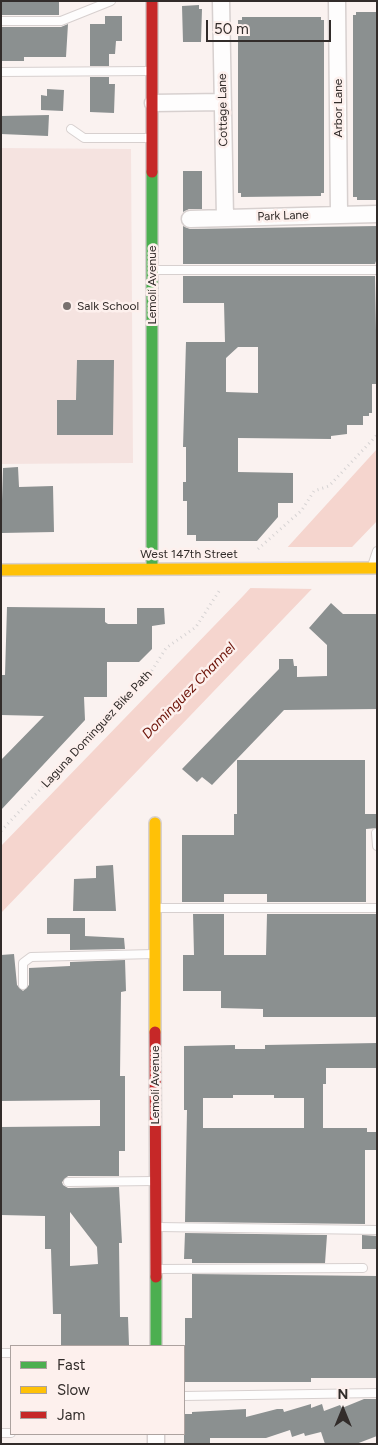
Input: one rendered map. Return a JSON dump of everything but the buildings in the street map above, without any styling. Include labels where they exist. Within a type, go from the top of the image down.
[{"type":"street","name":"Lemoli Avenue","points":[[152,1],[152,568]]},
{"type":"street","name":"Cottage Lane","points":[[221,1],[225,218]]},
{"type":"street","points":[[329,1],[345,1]]},
{"type":"street","name":"Arbor Lane","points":[[337,1],[339,215]]},
{"type":"street","points":[[153,103],[223,102]]},
{"type":"street","name":"Park Lane","points":[[190,219],[377,214]]},
{"type":"street","name":"West 147th Street","points":[[1,570],[374,568]]},
{"type":"street","name":"Lemoli Avenue","points":[[155,823],[156,1345]]},
{"type":"lane","points":[[1,21],[62,21],[111,1]]},
{"type":"lane","points":[[1,72],[152,71]]},
{"type":"lane","points":[[71,129],[84,138],[153,138]]},
{"type":"lane","points":[[152,270],[377,270]]},
{"type":"lane","points":[[374,568],[377,551]]},
{"type":"lane","points":[[376,833],[377,846]]},
{"type":"lane","points":[[155,908],[377,908]]},
{"type":"lane","points":[[23,984],[23,963],[31,957],[156,954]]},
{"type":"lane","points":[[68,1182],[156,1181]]},
{"type":"lane","points":[[156,1227],[377,1230]]},
{"type":"lane","points":[[156,1269],[363,1268]]},
{"type":"lane","points":[[185,1396],[377,1393]]},
{"type":"path","name":"Laguna Dominguez Bike Path","points":[[1,831],[151,672],[166,648],[196,627],[221,587],[302,510],[314,491],[329,486],[377,435]]},
{"type":"shaded area","name":"Salk School","points":[[1,148],[131,149],[133,463],[1,464]]},
{"type":"water","name":"Dominguez Channel","points":[[377,449],[377,521],[1,913],[1,846],[244,595]]},
{"type":"pier","points":[[284,547],[355,547],[315,589],[248,588]]},
{"type":"traffic: fast","points":[[152,172],[152,568]]},
{"type":"traffic: fast","points":[[156,1277],[156,1345]]},
{"type":"traffic: slow","points":[[1,570],[377,568]]},
{"type":"traffic: slow","points":[[155,823],[155,1032]]},
{"type":"traffic: jam","points":[[152,1],[152,172]]},
{"type":"traffic: jam","points":[[155,1032],[156,1277]]},
{"type":"place","name":"Salk School","points":[[67,306]]}]
